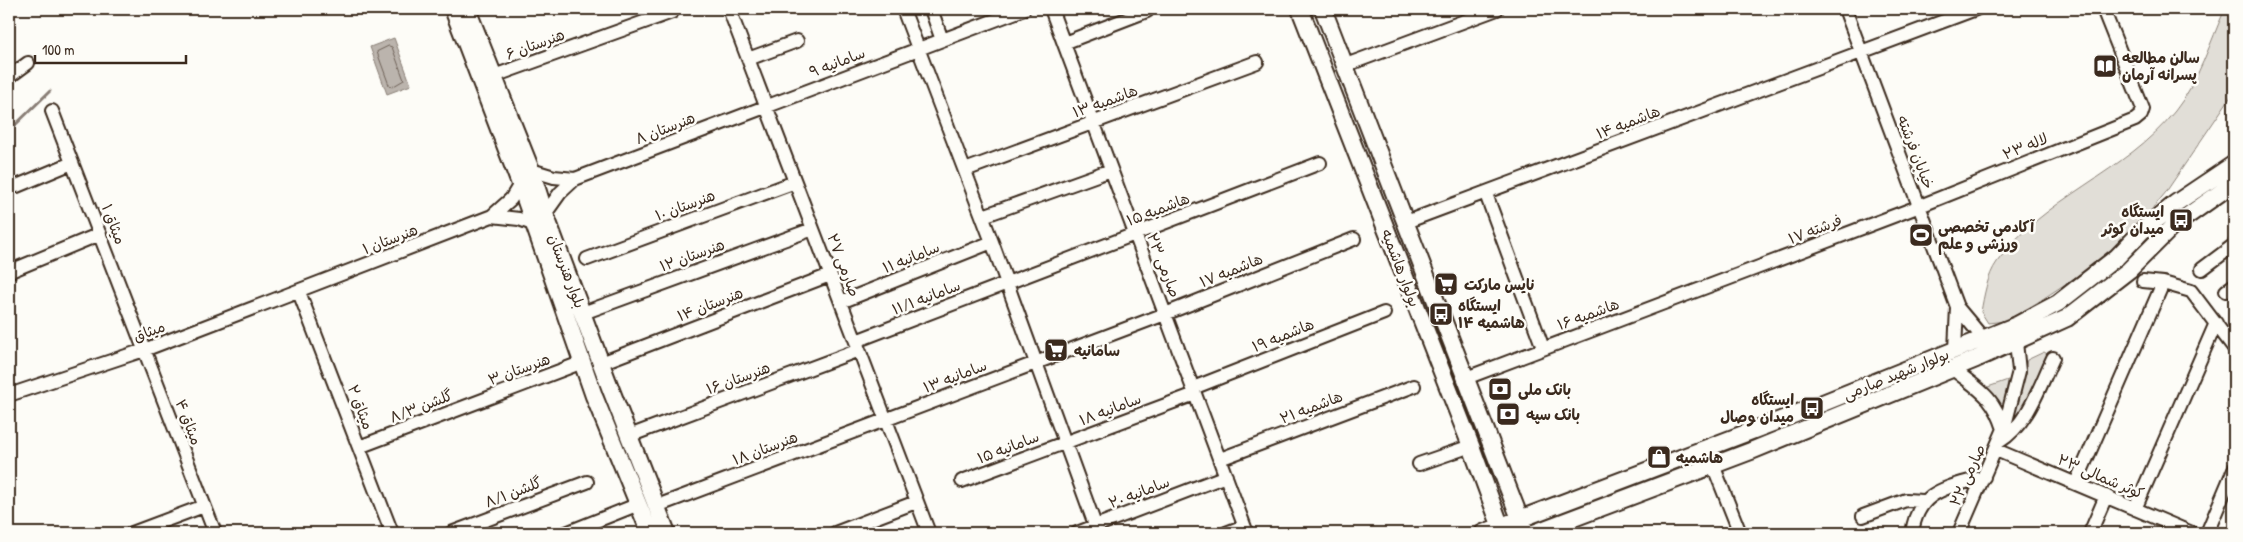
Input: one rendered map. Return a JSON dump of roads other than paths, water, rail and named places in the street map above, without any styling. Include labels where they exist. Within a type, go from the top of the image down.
[{"type":"main road","name":"بلوار هنرستان","points":[[453,9],[520,184],[540,220],[582,312],[667,533]]},
{"type":"main road","name":"بلوار هنرستان","points":[[468,9],[531,170],[540,220],[582,362],[650,533]]},
{"type":"main road","name":"بولوار هاشمیه","points":[[1300,9],[1502,530]]},
{"type":"main road","name":"بولوار هاشمیه","points":[[1323,9],[1523,526]]},
{"type":"main road","points":[[490,108],[506,103]]},
{"type":"main road","name":"بولوار شهید صارمی","points":[[1534,533],[1713,465],[1786,427],[1955,350],[2018,325],[2058,303],[2117,257],[2142,231],[2176,203],[2234,164]]},
{"type":"main road","points":[[1365,175],[1385,168]]},
{"type":"main road","name":"بولوار شهید صارمی","points":[[1502,530],[1523,526],[1786,427],[1952,369],[2067,318],[2129,270],[2173,226],[2234,183]]},
{"type":"main road","points":[[594,396],[611,390]]},
{"type":"main road","points":[[1482,533],[1502,530]]},
{"type":"street","name":"صارمی ۲۷","points":[[729,9],[929,533]]},
{"type":"street","points":[[903,9],[1008,283],[1097,530]]},
{"type":"street","points":[[930,9],[942,40]]},
{"type":"street","name":"سامانیه ۹","points":[[766,106],[942,40],[996,14],[1024,9]]},
{"type":"street","name":"صارمی ۲۳","points":[[1051,9],[1246,530]]},
{"type":"street","points":[[1346,65],[1498,9]]},
{"type":"street","name":"خیابان فرشته","points":[[1845,9],[1957,307],[1983,338]]},
{"type":"street","name":"هاشمیه ۱۴","points":[[1406,222],[1486,194],[1976,9]]},
{"type":"street","name":"لاله ۲۳","points":[[1920,206],[2136,120],[2141,115],[2143,110],[2103,9]]},
{"type":"street","points":[[1064,43],[1147,11]]},
{"type":"street","name":"هنرستان ۶","points":[[494,76],[672,12]]},
{"type":"street","points":[[748,59],[798,41]]},
{"type":"street","name":"هاشمیه ۱۳","points":[[965,170],[1257,62]]},
{"type":"street","points":[[9,77],[28,63]]},
{"type":"street","name":"هنرستان ۸","points":[[540,220],[560,193],[575,179],[766,106]]},
{"type":"street","name":"میثاق ۱","points":[[52,111],[144,350]]},
{"type":"street","points":[[17,186],[72,163]]},
{"type":"street","name":"هاشمیه ۱۵","points":[[1008,283],[1320,163]]},
{"type":"street","name":"هنرستان ۸","points":[[531,170],[554,177],[575,179]]},
{"type":"street","points":[[983,216],[1111,170]]},
{"type":"street","name":"هنرستان ۱۰","points":[[587,258],[795,182]]},
{"type":"street","name":"هنرستان ۱","points":[[299,292],[492,216],[511,200],[520,184]]},
{"type":"street","points":[[1486,194],[1543,348]]},
{"type":"street","name":"فرشته ۱۷","points":[[1722,282],[1920,206]]},
{"type":"street","name":"هنرستان ۱","points":[[492,216],[540,220]]},
{"type":"street","name":"هنرستان ۱۲","points":[[582,312],[813,228]]},
{"type":"street","points":[[13,270],[100,234]]},
{"type":"street","name":"هاشمیه ۱۷","points":[[1036,363],[1354,239]]},
{"type":"street","name":"سامانیه ۱۱","points":[[841,302],[992,242]]},
{"type":"street","points":[[2202,269],[2234,245]]},
{"type":"street","name":"هنرستان ۱۴","points":[[601,362],[830,275]]},
{"type":"street","points":[[2143,281],[2163,283],[2191,291],[2234,348]]},
{"type":"street","name":"هاشمیه ۱۶","points":[[1466,378],[1722,282]]},
{"type":"street","name":"سامانیه ۱۱/۱","points":[[857,346],[1008,283]]},
{"type":"street","points":[[2076,483],[2163,283]]},
{"type":"street","name":"میثاق","points":[[9,395],[144,350],[299,292]]},
{"type":"street","name":"میثاق ۲","points":[[299,292],[392,533]]},
{"type":"street","name":"خیابان فرشته","points":[[1955,350],[1957,307]]},
{"type":"street","name":"هاشمیه ۱۹","points":[[1166,405],[1194,391],[1384,313]]},
{"type":"street","points":[[2136,509],[2216,323]]},
{"type":"street","name":"صارمی ۲۲","points":[[1959,533],[2004,428],[2019,371],[2016,342]]},
{"type":"street","name":"هنرستان ۱۶","points":[[629,436],[857,346]]},
{"type":"street","name":"میثاق ۴","points":[[144,350],[215,533]]},
{"type":"street","points":[[1997,446],[2011,434],[2029,410],[2053,358]]},
{"type":"street","name":"هنرستان ۳","points":[[466,406],[582,362]]},
{"type":"street","name":"سامانیه ۱۳","points":[[886,420],[1036,363]]},
{"type":"street","points":[[1952,369],[1991,399],[2004,428]]},
{"type":"street","name":"هاشمیه ۲۱","points":[[1220,459],[1414,386]]},
{"type":"street","name":"سامانیه ۱۸","points":[[1065,443],[1166,405]]},
{"type":"street","name":"گلشن ۸/۳","points":[[359,447],[466,406]]},
{"type":"street","name":"هنرستان ۱۸","points":[[657,506],[886,420]]},
{"type":"street","name":"سامانیه ۱۵","points":[[962,482],[1065,443]]},
{"type":"street","points":[[1418,464],[1471,446]]},
{"type":"street","name":"کوثر شمالی ۲۳","points":[[1997,446],[2076,483],[2192,533]]},
{"type":"street","points":[[1713,465],[1740,533]]},
{"type":"street","points":[[2207,533],[2234,469]]},
{"type":"street","name":"سامانیه ۲۰","points":[[1078,533],[1097,530],[1226,476]]},
{"type":"street","points":[[1912,533],[1913,524],[1923,501],[1933,494],[1984,476]]},
{"type":"street","name":"گلشن ۸/۱","points":[[451,533],[587,482]]},
{"type":"street","points":[[2090,533],[2106,496]]},
{"type":"street","points":[[1863,516],[1906,500],[1923,501]]},
{"type":"street","points":[[834,533],[916,502]]},
{"type":"street","points":[[566,533],[639,504]]},
{"type":"street","points":[[132,533],[204,506]]},
{"type":"street","points":[[1226,533],[1246,530]]},
{"type":"water","points":[[394,38],[411,85],[387,94],[370,47]]},
{"type":"waterway","points":[[9,131],[50,91]]},
{"type":"place","name":"سالن مطالعه پسرانه آرمان","points":[[2105,66]]},
{"type":"place","name":"ایستگاه میدان کوثر","points":[[2181,220]]},
{"type":"place","name":"آکادمی تخصصی ورزشی و علم","points":[[1921,235]]},
{"type":"place","name":"نایس مارکت","points":[[1446,284]]},
{"type":"place","name":"ایستگاه هاشمیه ۱۴","points":[[1441,314]]},
{"type":"place","name":"سامانیه","points":[[1056,350]]},
{"type":"place","name":"بانک ملی","points":[[1500,389]]},
{"type":"place","name":"ایستگاه میدان وصال","points":[[1812,408]]},
{"type":"place","name":"بانک سپه","points":[[1508,414]]},
{"type":"place","name":"هاشمیه","points":[[1659,457]]}]
